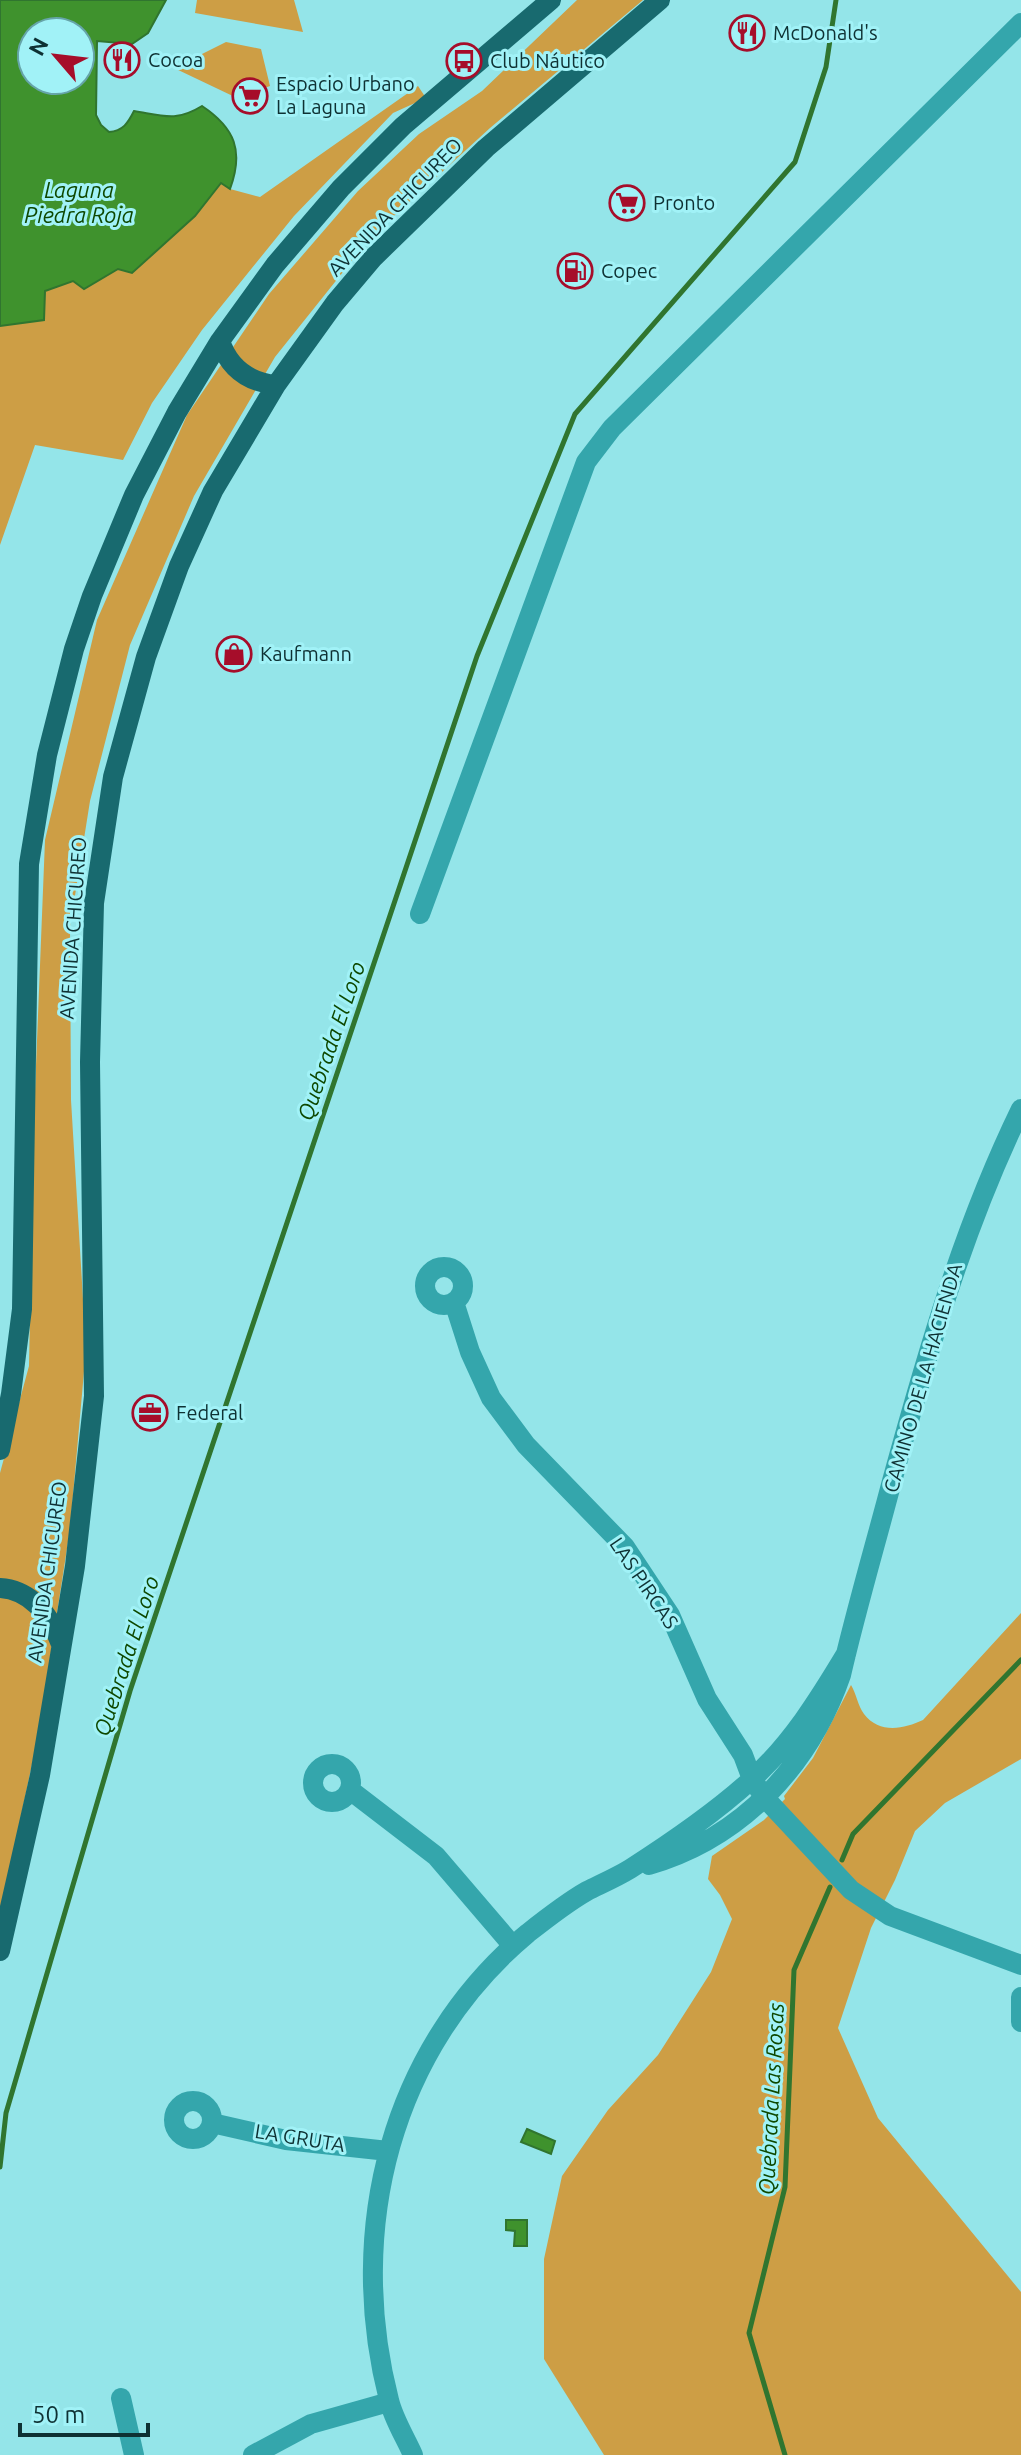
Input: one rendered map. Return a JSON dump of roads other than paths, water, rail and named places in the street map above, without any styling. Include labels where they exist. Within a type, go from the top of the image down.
[{"type":"main road","name":"AVENIDA CHICUREO","points":[[0,1450],[22,1309],[29,864],[47,755],[74,649],[112,545],[155,453],[220,341],[291,245],[365,163],[427,103],[551,0]]},
{"type":"main road","name":"AVENIDA CHICUREO","points":[[0,1951],[40,1775],[75,1566],[94,1396],[90,1006],[94,903],[106,811],[130,710],[179,566],[213,491],[276,385],[335,303],[373,258],[486,148],[660,0]]},
{"type":"main road","points":[[220,341],[228,360],[241,373],[258,382],[276,385]]},
{"type":"main road","points":[[0,1588],[18,1591],[35,1602],[46,1614],[61,1644]]},
{"type":"street","points":[[420,914],[586,462],[612,428],[1021,23]]},
{"type":"street","name":"CAMINO DE LA HACIENDA","points":[[626,1871],[658,1862],[703,1842],[745,1815],[787,1774],[816,1732],[834,1695],[944,1297],[976,1211],[1021,1109]]},
{"type":"street","name":"LAS PIRCAS","points":[[454,1302],[470,1352],[491,1398],[526,1445],[625,1547],[670,1615],[707,1699],[743,1755],[752,1779],[765,1798],[851,1890],[890,1916],[1021,1965]]},
{"type":"street","name":"CAMINO DE LA HACIENDA","points":[[413,2455],[389,2402],[372,2287],[375,2223],[388,2151],[403,2103],[423,2062],[460,2003],[513,1946],[567,1904],[626,1871],[701,1819],[752,1779],[798,1728],[846,1654]]},
{"type":"street","points":[[350,1790],[436,1856],[513,1946]]},
{"type":"street","points":[[1021,1997],[1021,2022]]},
{"type":"street","name":"LA GRUTA","points":[[212,2123],[286,2140],[388,2151]]},
{"type":"street","points":[[121,2398],[134,2455]]},
{"type":"street","points":[[253,2455],[311,2424],[389,2402]]},
{"type":"water","name":"Laguna Piedra Roja","points":[[0,0],[166,0],[148,33],[132,44],[97,41],[96,115],[109,132],[124,126],[134,111],[177,116],[202,106],[222,123],[234,142],[236,163],[230,189],[221,183],[195,216],[132,273],[118,269],[84,289],[73,281],[45,291],[44,320],[0,326]]},
{"type":"water","points":[[527,2129],[555,2141],[551,2154],[521,2142]]},
{"type":"water","points":[[506,2220],[527,2220],[527,2246],[514,2246],[515,2231],[506,2230]]},
{"type":"waterway","name":"Quebrada El Loro","points":[[0,2167],[6,2113],[130,1691],[477,656],[575,414],[795,162],[826,67],[836,0]]},
{"type":"waterway","name":"Quebrada Las Rosas","points":[[842,1860],[853,1834],[1021,1660]]},
{"type":"waterway","name":"Quebrada Las Rosas","points":[[785,2455],[749,2333],[785,2187],[794,1970],[830,1887]]},
{"type":"place","name":"McDonald's","points":[[747,33]]},
{"type":"place","name":"Cocoa","points":[[122,60]]},
{"type":"place","name":"Club Náutico","points":[[464,61]]},
{"type":"place","name":"Espacio Urbano La Laguna","points":[[250,96]]},
{"type":"place","name":"Pronto","points":[[627,203]]},
{"type":"place","name":"Copec","points":[[575,271]]},
{"type":"place","name":"Kaufmann","points":[[234,654]]},
{"type":"place","name":"Federal","points":[[150,1413]]}]
